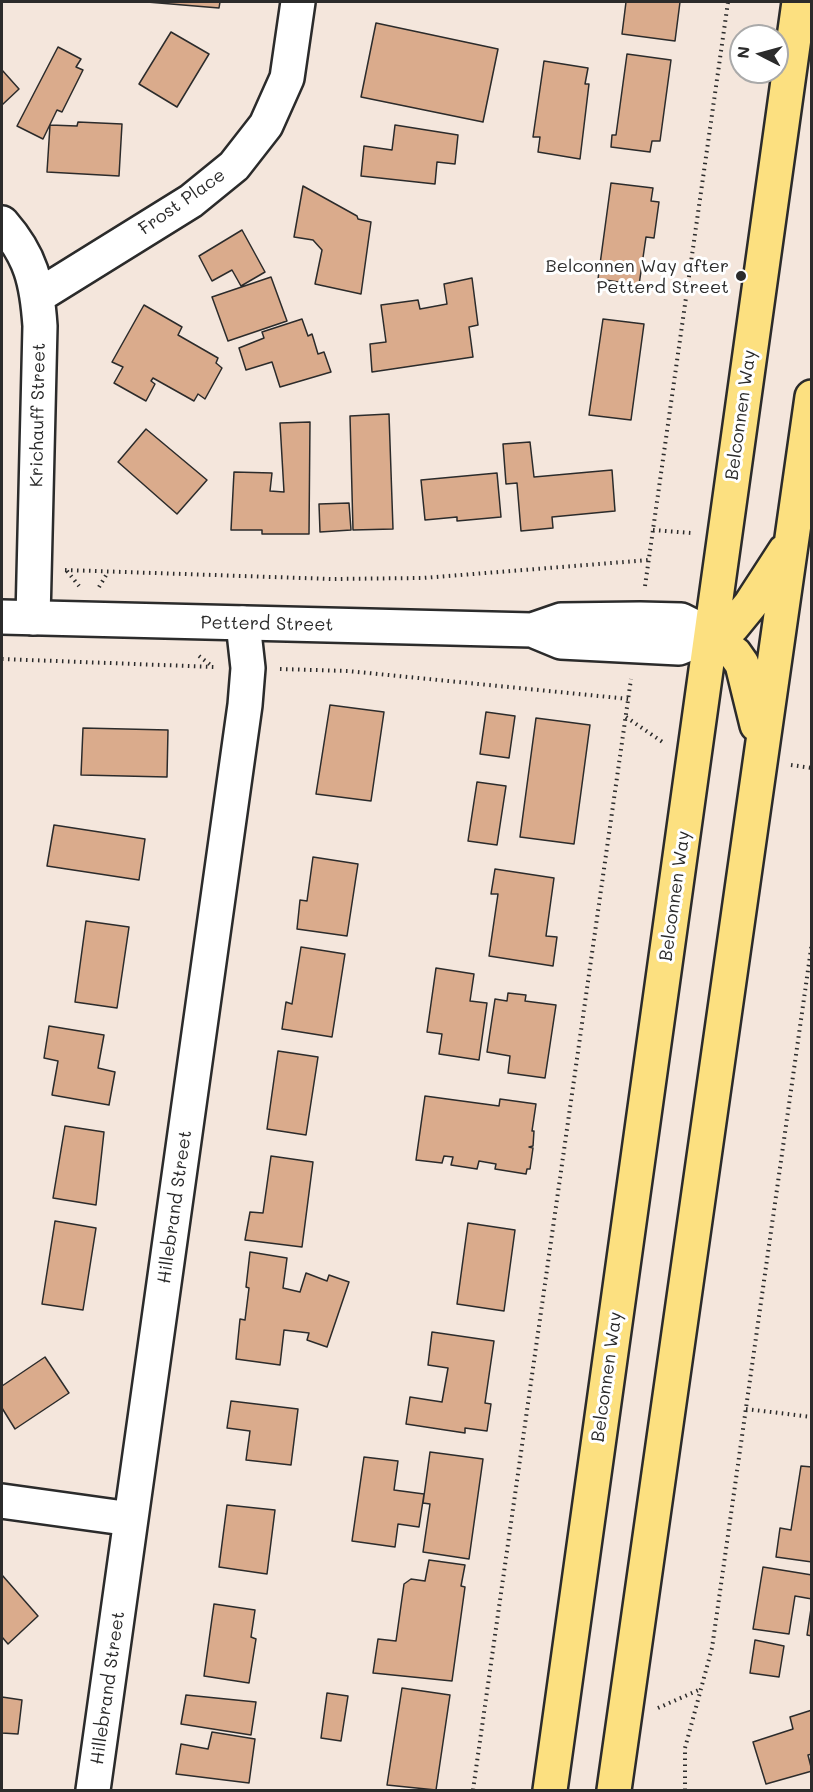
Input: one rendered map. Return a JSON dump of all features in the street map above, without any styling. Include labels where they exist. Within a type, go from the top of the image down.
[{"type":"main road","name":"Belconnen Way","points":[[550,1791],[799,2]]},
{"type":"main road","points":[[614,1791],[761,743],[812,397]]},
{"type":"main road","points":[[711,635],[732,627],[741,617],[791,542]]},
{"type":"main road","points":[[711,635],[735,654],[742,664],[761,743]]},
{"type":"street","name":"Frost Place","points":[[38,296],[191,201],[239,159],[266,125],[287,78],[298,2]]},
{"type":"street","name":"Krichauff Street","points":[[2,223],[20,243],[35,278],[40,326],[34,569],[17,618]]},
{"type":"street","name":"Petterd Street","points":[[17,618],[532,630],[561,620],[638,632],[681,620],[711,635]]},
{"type":"street","name":"Hillebrand Street","points":[[93,1791],[245,705],[248,668],[243,623]]},
{"type":"street","points":[[2,1501],[131,1519]]},
{"type":"path","points":[[473,1791],[728,2]]},
{"type":"path","points":[[34,569],[331,579],[423,578],[649,561]]},
{"type":"path","points":[[98,589],[108,572]]},
{"type":"path","points":[[171,665],[179,658]]},
{"type":"path","points":[[2,659],[348,671],[629,699]]},
{"type":"path","points":[[626,717],[673,748]]},
{"type":"path","points":[[685,1791],[685,1748],[712,1648],[812,942]]},
{"type":"path","points":[[746,1409],[812,1417]]},
{"type":"building","points":[[147,2],[220,2],[219,8]]},
{"type":"building","points":[[626,2],[680,2],[675,41],[622,34]]},
{"type":"building","points":[[376,23],[498,49],[483,122],[361,97]]},
{"type":"building","points":[[171,32],[209,54],[177,107],[139,84]]},
{"type":"building","points":[[58,47],[81,59],[76,67],[83,70],[62,112],[57,110],[43,139],[17,126]]},
{"type":"building","points":[[627,54],[671,60],[660,141],[652,141],[650,152],[611,147],[612,135],[616,135]]},
{"type":"building","points":[[544,61],[588,68],[585,84],[589,84],[580,159],[538,152],[540,137],[533,137]]},
{"type":"building","points":[[2,70],[19,89],[2,105]]},
{"type":"building","points":[[78,122],[122,124],[119,176],[47,172],[50,125],[77,126]]},
{"type":"building","points":[[395,125],[458,135],[455,164],[437,162],[435,184],[361,176],[364,146],[392,150]]},
{"type":"building","points":[[611,183],[653,188],[651,201],[659,202],[654,238],[646,237],[639,285],[598,279]]},
{"type":"building","points":[[303,186],[357,216],[358,219],[371,222],[361,294],[315,284],[322,250],[313,240],[294,237]]},
{"type":"building","points":[[242,230],[265,272],[241,286],[232,270],[212,281],[199,256]]},
{"type":"building","points":[[271,277],[287,321],[228,341],[212,297]]},
{"type":"building","points":[[472,278],[478,325],[469,327],[473,357],[372,372],[370,344],[386,342],[381,305],[418,300],[420,309],[447,304],[444,284]]},
{"type":"building","points":[[144,305],[182,327],[178,335],[218,358],[216,363],[222,368],[205,399],[198,394],[194,401],[153,378],[151,381],[155,384],[146,401],[114,383],[123,367],[112,362]]},
{"type":"building","points":[[302,319],[308,336],[312,334],[318,354],[324,352],[331,372],[280,387],[272,362],[246,370],[239,348],[264,338],[262,332]]},
{"type":"building","points":[[603,319],[644,324],[631,420],[589,415]]},
{"type":"building","points":[[389,414],[393,529],[353,530],[350,416]]},
{"type":"building","points":[[310,422],[309,534],[262,534],[262,530],[231,530],[234,472],[272,473],[270,491],[284,492],[280,423]]},
{"type":"building","points":[[146,429],[207,480],[177,514],[118,462]]},
{"type":"building","points":[[530,442],[534,477],[612,470],[615,511],[552,517],[553,528],[521,531],[517,483],[506,484],[503,444]]},
{"type":"building","points":[[497,473],[501,517],[457,521],[457,517],[425,520],[421,480]]},
{"type":"building","points":[[349,503],[351,530],[320,532],[319,504]]},
{"type":"building","points":[[330,705],[384,712],[371,801],[316,794]]},
{"type":"building","points":[[486,712],[515,716],[509,758],[480,754]]},
{"type":"building","points":[[536,718],[590,725],[574,844],[520,837]]},
{"type":"building","points":[[83,728],[168,730],[167,777],[81,775]]},
{"type":"building","points":[[477,782],[506,786],[497,845],[468,841]]},
{"type":"building","points":[[54,825],[145,839],[139,880],[47,866]]},
{"type":"building","points":[[313,857],[358,864],[347,936],[297,929],[300,900],[307,901]]},
{"type":"building","points":[[495,869],[554,878],[546,936],[557,937],[553,966],[489,956],[498,894],[491,894]]},
{"type":"building","points":[[86,921],[129,927],[117,1008],[75,1002]]},
{"type":"building","points":[[301,947],[345,954],[332,1037],[282,1029],[286,1002],[292,1004]]},
{"type":"building","points":[[436,968],[474,974],[470,1001],[487,1003],[479,1060],[439,1054],[442,1034],[427,1032]]},
{"type":"building","points":[[508,993],[526,995],[525,1001],[556,1005],[545,1078],[508,1073],[510,1056],[487,1052],[495,999],[507,1001]]},
{"type":"building","points":[[49,1026],[104,1035],[98,1068],[115,1072],[109,1105],[52,1095],[58,1061],[44,1058]]},
{"type":"building","points":[[278,1051],[318,1057],[306,1135],[267,1129]]},
{"type":"building","points":[[425,1096],[499,1106],[500,1099],[536,1104],[532,1131],[534,1131],[533,1146],[529,1147],[533,1148],[530,1169],[527,1169],[526,1174],[495,1169],[496,1164],[479,1161],[477,1169],[451,1165],[453,1157],[444,1156],[442,1163],[416,1160]]},
{"type":"building","points":[[65,1126],[104,1132],[96,1205],[53,1198]]},
{"type":"building","points":[[271,1156],[313,1162],[302,1247],[245,1240],[250,1212],[263,1213]]},
{"type":"building","points":[[55,1221],[96,1228],[83,1310],[42,1304]]},
{"type":"building","points":[[468,1223],[515,1230],[504,1311],[457,1304]]},
{"type":"building","points":[[250,1252],[287,1258],[283,1288],[300,1292],[306,1273],[327,1281],[329,1275],[349,1282],[327,1347],[307,1340],[309,1333],[284,1330],[280,1365],[236,1359],[240,1319],[245,1320]]},
{"type":"building","points":[[432,1332],[494,1341],[485,1403],[491,1404],[487,1431],[465,1428],[465,1433],[406,1424],[410,1397],[442,1402],[448,1368],[428,1365]]},
{"type":"building","points":[[45,1357],[69,1393],[15,1429],[2,1408],[2,1386]]},
{"type":"building","points":[[231,1401],[298,1409],[291,1465],[246,1460],[250,1431],[227,1428]]},
{"type":"building","points":[[430,1452],[483,1459],[469,1559],[423,1552],[430,1504],[423,1503]]},
{"type":"building","points":[[364,1457],[398,1461],[394,1490],[424,1494],[419,1527],[398,1524],[395,1547],[352,1541]]},
{"type":"building","points":[[801,1466],[812,1467],[812,1562],[776,1557],[780,1528],[791,1530]]},
{"type":"building","points":[[227,1505],[275,1510],[267,1574],[219,1567]]},
{"type":"building","points":[[429,1560],[465,1565],[461,1586],[465,1587],[452,1681],[373,1673],[378,1639],[396,1641],[404,1584],[411,1579],[425,1581]]},
{"type":"building","points":[[763,1567],[812,1575],[812,1599],[795,1596],[789,1634],[753,1629]]},
{"type":"building","points":[[2,1575],[38,1616],[8,1644],[2,1637]]},
{"type":"building","points":[[812,1602],[812,1636],[807,1635]]},
{"type":"building","points":[[214,1604],[255,1610],[251,1637],[256,1639],[249,1683],[204,1676]]},
{"type":"building","points":[[755,1640],[784,1646],[779,1677],[750,1673]]},
{"type":"building","points":[[402,1688],[450,1695],[436,1790],[387,1785]]},
{"type":"building","points":[[327,1693],[348,1696],[341,1741],[321,1738]]},
{"type":"building","points":[[186,1695],[256,1702],[251,1735],[181,1724]]},
{"type":"building","points":[[2,1697],[22,1700],[18,1734],[2,1733]]},
{"type":"building","points":[[812,1710],[812,1754],[808,1755],[812,1771],[766,1784],[753,1742],[793,1729],[790,1717]]},
{"type":"building","points":[[212,1732],[255,1739],[249,1783],[176,1774],[181,1744],[208,1749]]},
{"type":"place","name":"Belconnen Way after Petterd Street","points":[[741,276]]}]
